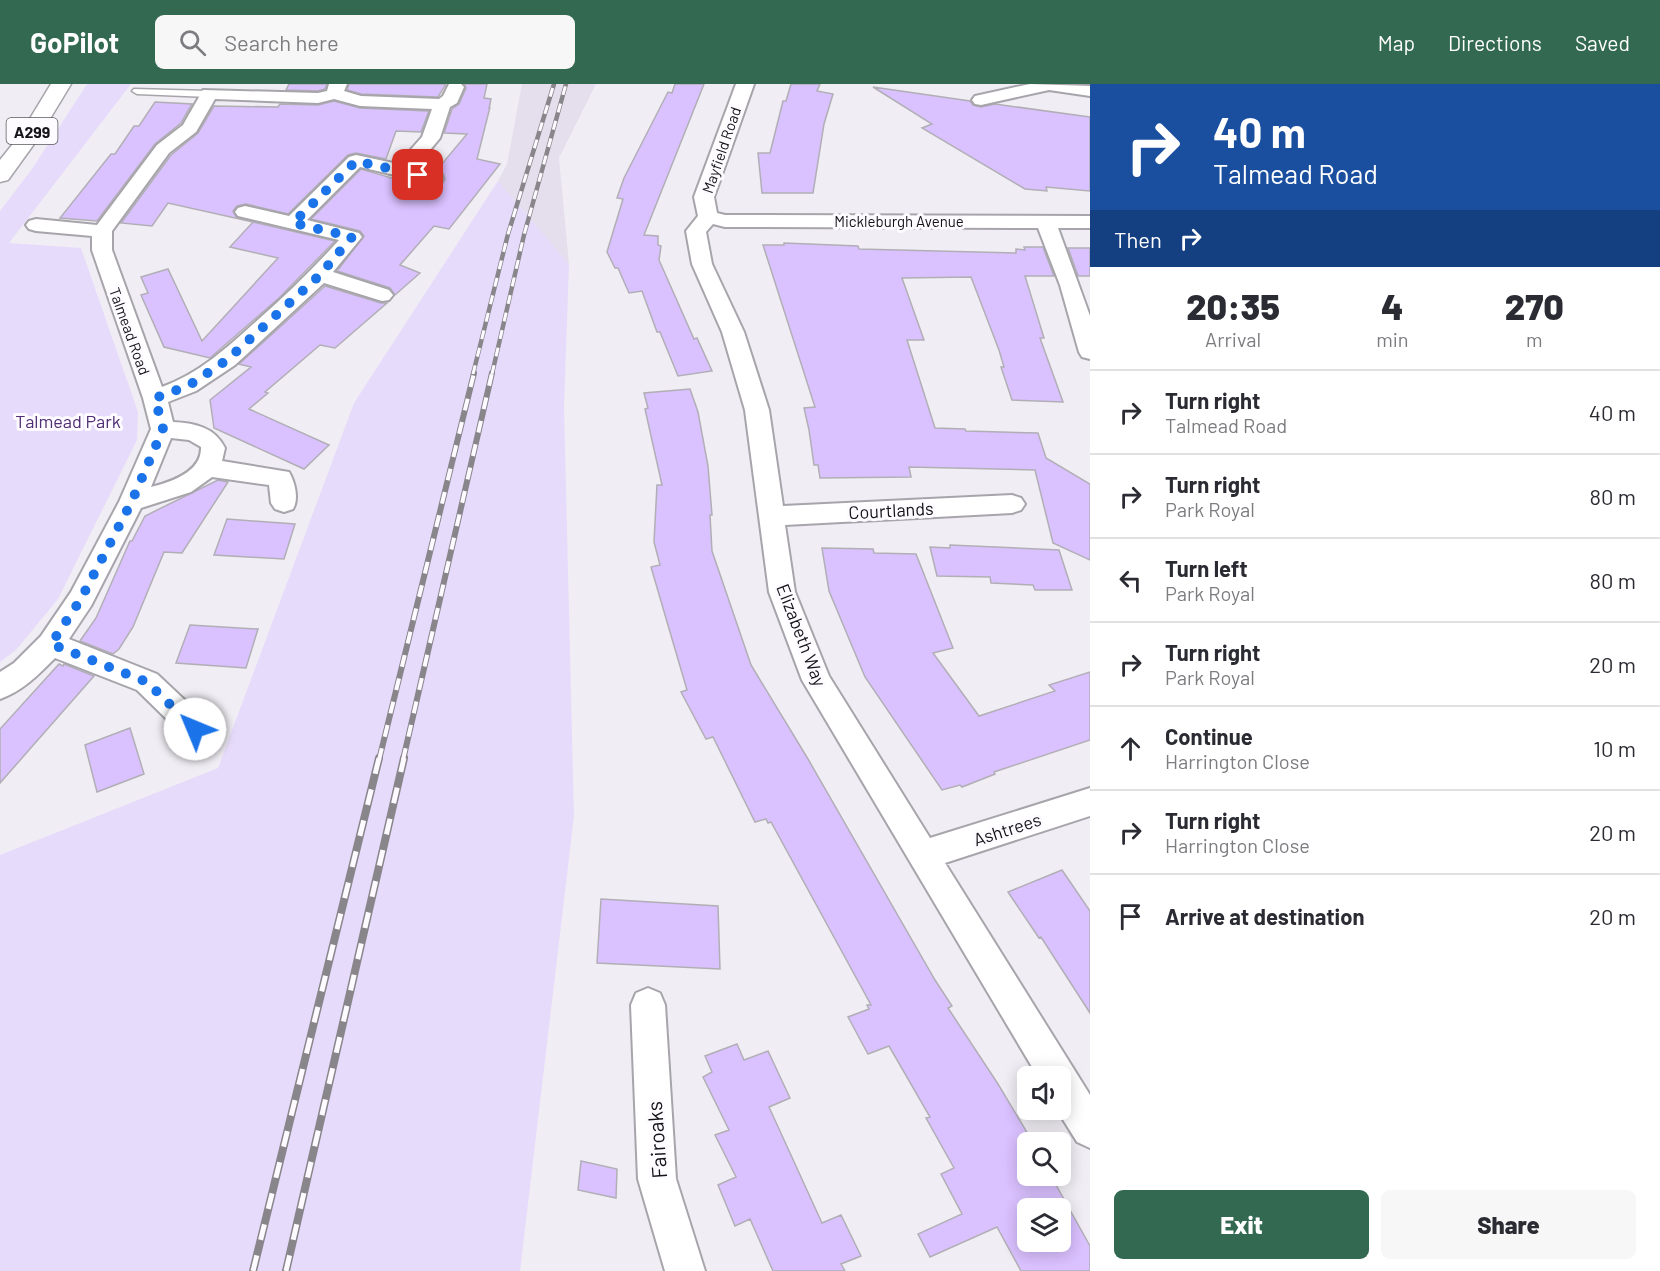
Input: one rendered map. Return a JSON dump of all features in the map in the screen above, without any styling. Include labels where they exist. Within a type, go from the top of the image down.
[{"type":"highway","name":"A299","points":[[0,175],[29,137],[61,84]]},
{"type":"street","name":"Mayfield Road","points":[[708,217],[704,197],[745,84]]},
{"type":"street","points":[[981,100],[1049,84],[1090,91]]},
{"type":"street","points":[[36,225],[102,231],[163,149],[190,128],[209,94],[318,98],[336,89],[360,101],[442,104],[451,99],[455,87]]},
{"type":"street","points":[[402,171],[431,138],[442,104]]},
{"type":"street","points":[[293,223],[356,161],[434,178]]},
{"type":"street","points":[[155,398],[188,386],[227,360],[320,275],[352,237],[245,212]]},
{"type":"street","name":"Mickleburgh Avenue","points":[[708,217],[725,221],[1090,222]]},
{"type":"street","name":"Elizabeth Way","points":[[708,217],[696,231],[702,264],[734,332],[756,410],[782,592],[816,680],[1051,1066]]},
{"type":"street","points":[[1046,221],[1070,285],[1090,352]]},
{"type":"street","name":"Talmead Road","points":[[102,231],[102,250],[155,398],[163,429]]},
{"type":"street","points":[[320,275],[382,295]]},
{"type":"street","points":[[0,687],[24,671],[51,644],[81,599],[132,501],[163,429],[185,431],[205,437],[212,444],[213,458],[207,468],[189,483],[132,501]]},
{"type":"street","points":[[207,468],[280,478],[284,503]]},
{"type":"street","name":"Courtlands","points":[[771,516],[1012,504]]},
{"type":"street","points":[[51,644],[147,682],[195,729]]},
{"type":"street","name":"Ashtrees","points":[[924,855],[1090,802]]},
{"type":"street","name":"Fairoaks","points":[[648,1005],[657,1179],[686,1271]]},
{"type":"street","name":"Elizabeth Way","points":[[1071,1098],[1090,1129]]},
{"type":"lane","points":[[137,91],[209,94]]},
{"type":"shaded area","points":[[522,84],[596,84],[559,158],[569,264],[498,181],[507,164]]},
{"type":"green space","name":"Talmead Park","points":[[87,84],[131,84],[9,243],[81,248],[138,412],[137,440],[58,599],[16,650],[0,662],[0,211],[32,169]]},
{"type":"green space","points":[[498,181],[569,264],[564,406],[574,816],[520,1271],[0,1271],[0,855],[218,768],[354,403]]},
{"type":"building","points":[[289,84],[327,84],[325,89],[318,91],[286,90]]},
{"type":"building","points":[[349,84],[446,84],[438,97],[361,94],[347,90]]},
{"type":"building","points":[[464,84],[487,84],[484,98],[491,99],[489,109],[490,107],[477,159],[500,164],[449,229],[434,226],[400,265],[420,273],[395,295],[390,288],[337,271],[364,236],[360,231],[311,219],[361,169],[422,187],[425,184],[435,186],[443,183],[445,179],[443,173],[436,171],[467,134],[444,133],[452,109],[459,104],[466,88]]},
{"type":"building","points":[[675,84],[704,84],[644,235],[658,236],[658,245],[661,246],[659,260],[694,339],[697,338],[712,371],[678,376],[660,332],[657,332],[642,291],[629,293],[618,268],[615,268],[607,252],[623,199],[617,198],[624,178],[668,92],[672,93]]},
{"type":"building","points":[[791,84],[820,84],[817,91],[833,94],[824,124],[813,193],[762,193],[758,153],[770,153],[783,101],[786,101]]},
{"type":"building","points":[[873,87],[970,101],[973,105],[981,107],[995,104],[1090,117],[1090,191],[1046,187],[1047,191],[1025,189],[922,128],[932,124]]},
{"type":"building","points":[[334,101],[360,108],[429,111],[421,132],[396,131],[386,159],[356,153],[348,155],[288,214],[246,204],[237,206],[233,211],[237,218],[253,222],[168,203],[152,226],[121,223],[171,155],[198,133],[214,106],[278,107],[280,104],[318,105]]},
{"type":"building","points":[[155,102],[192,104],[181,123],[155,144],[97,221],[60,218],[111,154],[115,154],[134,126],[139,126]]},
{"type":"building","points":[[253,222],[335,241],[279,298],[210,358],[164,347],[141,295],[148,293],[141,277],[168,269],[202,341],[278,258],[230,247]]},
{"type":"building","points":[[784,243],[858,246],[859,249],[1016,253],[1016,249],[1025,250],[1024,247],[1043,247],[1054,276],[1025,276],[1044,338],[1040,338],[1063,402],[1012,400],[1001,367],[1004,367],[999,350],[971,277],[902,278],[924,340],[907,340],[935,428],[1038,433],[1046,458],[1090,484],[1090,560],[1053,543],[1035,470],[909,467],[911,477],[820,478],[818,465],[814,465],[804,408],[815,407],[763,245],[784,245]]},
{"type":"building","points":[[1068,248],[1090,248],[1090,276],[1078,276]]},
{"type":"building","points":[[325,286],[387,303],[335,348],[320,345],[265,392],[268,393],[249,409],[329,445],[304,469],[214,428],[210,400],[251,367],[239,364]]},
{"type":"building","points":[[690,389],[698,412],[708,466],[712,551],[751,665],[952,1006],[948,1008],[998,1084],[1017,1116],[1017,1120],[1020,1120],[1027,1132],[1017,1132],[1017,1186],[1057,1186],[1063,1198],[1017,1198],[1017,1252],[1071,1252],[1071,1212],[1090,1246],[1090,1271],[1021,1271],[997,1227],[930,1257],[918,1234],[962,1214],[941,1174],[954,1168],[926,1118],[930,1117],[889,1046],[868,1054],[848,1017],[869,1009],[867,1005],[871,1005],[771,822],[768,823],[766,819],[755,822],[713,737],[706,739],[681,692],[687,690],[651,567],[660,565],[654,542],[657,485],[662,485],[645,409],[648,408],[644,393]]},
{"type":"building","points":[[218,480],[228,482],[182,553],[164,552],[133,627],[119,649],[113,654],[80,641],[96,618],[130,541],[145,516]]},
{"type":"building","points":[[227,519],[295,524],[284,559],[214,555]]},
{"type":"building","points":[[950,545],[1059,550],[1072,590],[1035,590],[1033,585],[991,583],[990,577],[937,576],[930,547],[950,548]]},
{"type":"building","points":[[822,548],[873,549],[874,553],[916,554],[953,648],[933,653],[979,716],[1055,691],[1049,685],[1090,672],[1090,740],[994,772],[995,774],[962,787],[960,785],[942,790],[865,677],[829,591]]},
{"type":"building","points":[[190,625],[258,629],[246,668],[176,663]]},
{"type":"building","points":[[59,664],[94,676],[0,783],[0,729]]},
{"type":"building","points":[[130,728],[144,774],[97,792],[85,745]]},
{"type":"building","points":[[1062,870],[1090,911],[1090,1013],[1041,937],[1039,938],[1008,892]]},
{"type":"building","points":[[601,899],[718,906],[720,969],[597,963]]},
{"type":"building","points":[[737,1044],[744,1060],[768,1051],[790,1098],[769,1107],[822,1223],[841,1215],[861,1256],[841,1264],[845,1271],[773,1271],[750,1219],[735,1226],[718,1185],[736,1177],[715,1135],[729,1130],[703,1077],[712,1072],[705,1056]]},
{"type":"building","points":[[581,1161],[617,1169],[616,1198],[578,1190]]},
{"type":"railway","points":[[473,374],[508,234],[554,84]]},
{"type":"railway","points":[[492,374],[524,235],[566,84]]},
{"type":"railway","points":[[379,760],[474,373]]},
{"type":"railway","points":[[403,760],[492,373]]},
{"type":"railway","points":[[253,1271],[379,758]]},
{"type":"railway","points":[[286,1271],[404,758]]},
{"type":"route","points":[[195,729],[147,682],[51,644],[81,599],[132,501],[163,429],[155,398],[188,386],[227,360],[320,275],[352,237],[293,223],[356,161],[418,175]]}]
